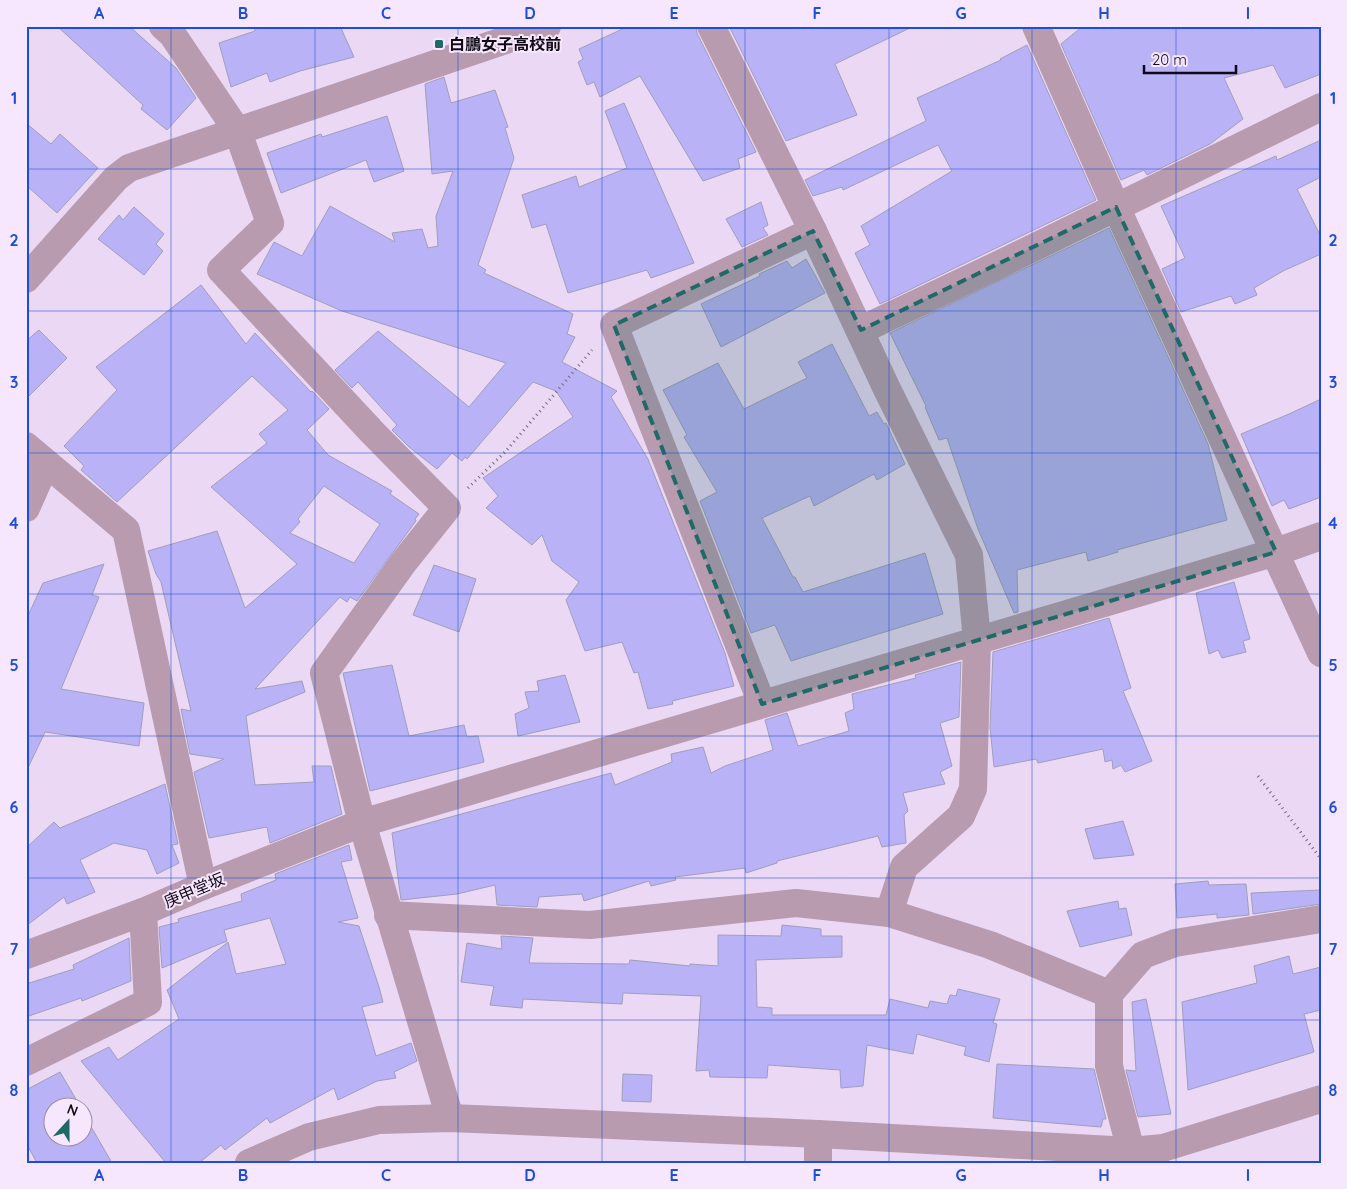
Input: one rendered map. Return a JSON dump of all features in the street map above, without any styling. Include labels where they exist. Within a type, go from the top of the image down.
[{"type":"street","points":[[163,26],[172,34],[238,132],[270,223],[221,270],[447,508],[403,563],[324,673],[362,823],[388,915],[450,1118]]},
{"type":"street","points":[[26,279],[116,178],[129,168],[548,26]]},
{"type":"street","points":[[712,26],[861,330],[886,387],[970,555],[978,640],[973,789],[961,816],[904,868],[889,913]]},
{"type":"street","points":[[1036,26],[1116,207],[1320,650]]},
{"type":"street","points":[[861,330],[1321,107]]},
{"type":"street","points":[[762,704],[614,325],[813,231]]},
{"type":"street","points":[[26,508],[36,454],[126,530],[203,886]]},
{"type":"street","name":"庚申堂坂","points":[[26,955],[143,912],[362,823],[1276,552],[1321,536]]},
{"type":"street","points":[[388,915],[590,925],[796,903],[889,913],[990,945],[1108,994]]},
{"type":"street","points":[[26,1062],[148,1002],[143,912]]},
{"type":"street","points":[[1131,1157],[1109,1066],[1108,994],[1143,955],[1175,943],[1321,919]]},
{"type":"street","points":[[249,1163],[309,1137],[379,1120],[450,1118],[818,1134],[966,1152],[1131,1157],[1321,1099]]},
{"type":"street","points":[[818,1134],[818,1163]]},
{"type":"path","points":[[447,508],[506,451],[614,325]]},
{"type":"path","points":[[1258,776],[1321,859]]},
{"type":"highlighted area","points":[[1116,207],[1276,552],[762,704],[614,325],[813,231],[861,330]]},
{"type":"building","points":[[57,26],[129,26],[176,68],[196,98],[167,130],[141,109],[143,105]]},
{"type":"building","points":[[254,26],[340,26],[354,57],[300,71],[270,82],[267,73],[231,87],[219,43],[255,31]]},
{"type":"building","points":[[629,26],[696,26],[697,33],[756,152],[738,159],[740,168],[703,181],[640,76],[600,97],[594,82],[587,85],[578,62],[583,59],[579,49]]},
{"type":"building","points":[[729,26],[914,26],[835,64],[857,115],[786,141]]},
{"type":"building","points":[[1083,26],[1321,26],[1321,74],[1285,88],[1273,65],[1224,78],[1243,119],[1210,144],[1147,175],[1144,170],[1121,180],[1061,44]]},
{"type":"building","points":[[1027,45],[1096,200],[880,304],[855,253],[870,245],[861,226],[952,171],[938,145],[843,190],[842,187],[813,196],[805,180],[926,121],[917,98],[1001,60]]},
{"type":"building","points":[[444,77],[451,103],[495,90],[508,127],[505,128],[514,158],[478,265],[486,270],[484,273],[573,314],[567,334],[575,337],[562,362],[617,391],[611,397],[648,459],[725,653],[734,686],[672,701],[673,704],[648,709],[638,672],[634,673],[622,642],[585,651],[566,600],[579,582],[552,561],[542,535],[532,545],[486,508],[498,496],[483,478],[573,417],[556,391],[533,382],[467,459],[465,457],[462,461],[452,453],[437,469],[409,447],[392,430],[397,425],[358,382],[352,388],[335,370],[378,331],[469,407],[506,363],[342,311],[257,274],[274,242],[302,256],[330,206],[395,242],[392,233],[422,229],[428,248],[438,246],[436,216],[453,171],[432,174],[425,84]]},
{"type":"building","points":[[624,103],[694,263],[651,278],[647,270],[568,293],[546,224],[532,228],[522,195],[576,176],[579,187],[627,168],[605,111]]},
{"type":"building","points":[[387,116],[404,171],[374,182],[366,160],[281,193],[267,153],[321,134],[322,137]]},
{"type":"building","points":[[26,123],[51,144],[60,134],[98,168],[57,213],[26,185]]},
{"type":"building","points":[[1321,140],[1321,177],[1297,189],[1321,237],[1321,254],[1283,271],[1254,288],[1257,295],[1235,304],[1231,296],[1181,312],[1162,269],[1185,258],[1161,206],[1276,156],[1277,160]]},
{"type":"building","points":[[761,202],[768,225],[763,228],[768,235],[742,247],[726,219]]},
{"type":"building","points":[[134,207],[164,234],[156,244],[163,251],[144,275],[98,239],[119,215],[123,220]]},
{"type":"building","points":[[1109,228],[1208,444],[1227,520],[1117,550],[1118,552],[1088,561],[1086,552],[1017,570],[1018,612],[1014,613],[978,529],[947,438],[939,440],[926,406],[890,333]]},
{"type":"building","points":[[806,259],[825,293],[721,347],[701,304],[787,261],[792,268]]},
{"type":"building","points":[[201,285],[246,344],[255,333],[329,409],[307,430],[328,455],[392,491],[390,494],[419,514],[415,519],[416,521],[357,601],[350,597],[347,602],[340,597],[255,689],[302,681],[305,692],[246,716],[255,785],[314,782],[312,766],[331,766],[342,814],[270,843],[267,827],[209,838],[194,772],[224,759],[190,754],[181,709],[191,711],[161,582],[156,574],[148,551],[217,531],[245,608],[297,564],[211,487],[267,443],[259,434],[288,410],[252,376],[117,502],[81,470],[84,466],[64,446],[117,390],[96,367]],"holes":[[[324,486],[380,524],[354,563],[290,533],[300,522],[298,519]]]},
{"type":"building","points":[[39,330],[67,358],[26,399],[26,341]]},
{"type":"building","points":[[832,344],[869,416],[877,412],[884,424],[886,423],[905,464],[877,480],[874,474],[814,506],[810,496],[762,518],[803,592],[925,553],[943,614],[791,661],[775,625],[751,633],[700,501],[717,492],[684,437],[687,435],[663,390],[718,363],[744,409],[807,378],[798,362]]},
{"type":"building","points":[[1321,399],[1321,497],[1289,509],[1284,500],[1272,506],[1241,434]]},
{"type":"building","points":[[104,564],[92,595],[99,597],[61,689],[144,703],[139,746],[45,732],[26,772],[26,620],[43,583]]},
{"type":"building","points":[[434,565],[476,579],[459,632],[413,615]]},
{"type":"building","points":[[1234,582],[1250,639],[1243,641],[1246,652],[1222,658],[1218,650],[1209,654],[1196,593]]},
{"type":"building","points":[[1109,618],[1131,688],[1123,691],[1152,761],[1125,772],[1121,765],[1113,769],[1112,760],[1105,762],[1103,749],[1038,763],[1036,759],[994,767],[990,727],[993,652]]},
{"type":"building","points":[[961,662],[959,717],[940,723],[952,766],[940,772],[945,784],[903,793],[908,811],[904,815],[906,843],[882,847],[878,836],[777,861],[777,863],[746,873],[745,868],[675,877],[676,880],[651,886],[649,881],[584,901],[582,894],[539,897],[537,907],[497,905],[495,885],[457,894],[401,900],[392,833],[611,773],[615,785],[672,762],[671,754],[703,747],[711,773],[725,766],[773,750],[765,720],[787,713],[798,746],[849,731],[845,713],[854,709],[852,694],[916,678],[915,675]]},
{"type":"building","points":[[392,665],[409,736],[464,725],[467,737],[478,736],[484,762],[370,791],[343,673]]},
{"type":"building","points":[[565,675],[580,722],[518,736],[515,714],[529,708],[525,692],[539,691],[537,681]]},
{"type":"building","points":[[165,784],[178,844],[172,845],[179,863],[157,874],[147,850],[114,843],[80,860],[95,892],[67,904],[64,897],[26,926],[26,848],[54,822],[60,828]]},
{"type":"building","points":[[1123,821],[1134,855],[1094,859],[1085,829]]},
{"type":"building","points":[[349,845],[352,860],[341,862],[358,918],[338,922],[359,926],[379,987],[383,1002],[362,1007],[376,1056],[411,1043],[417,1061],[394,1072],[396,1078],[377,1081],[338,1100],[334,1088],[270,1123],[267,1118],[225,1150],[221,1145],[199,1163],[166,1163],[81,1061],[109,1047],[118,1060],[179,1019],[167,990],[228,942],[236,974],[286,964],[270,918],[224,930],[227,941],[162,968],[159,927],[179,922],[178,919],[242,901],[241,894],[276,880],[275,874]]},
{"type":"building","points":[[1208,881],[1209,885],[1246,884],[1249,915],[1217,918],[1217,914],[1177,918],[1175,884]]},
{"type":"building","points":[[1321,890],[1321,904],[1253,914],[1251,893]]},
{"type":"building","points":[[1118,901],[1119,909],[1126,908],[1132,935],[1080,947],[1067,911]]},
{"type":"building","points":[[782,925],[821,929],[821,936],[842,936],[842,957],[756,960],[757,1007],[772,1008],[772,1015],[886,1015],[890,999],[928,1008],[930,1001],[947,1004],[950,995],[956,996],[958,989],[1000,999],[993,1023],[997,1024],[989,1062],[964,1055],[966,1047],[917,1034],[913,1054],[867,1045],[863,1086],[841,1088],[840,1070],[768,1065],[767,1078],[710,1077],[709,1070],[696,1071],[701,996],[623,993],[622,1004],[523,999],[522,1008],[490,1005],[494,986],[461,982],[467,943],[502,949],[501,936],[533,938],[529,963],[629,964],[630,960],[690,966],[690,964],[718,966],[718,935],[781,936]]},
{"type":"building","points":[[129,938],[131,981],[82,1001],[81,998],[26,1017],[26,984],[74,969],[73,965]]},
{"type":"building","points":[[1289,956],[1293,974],[1321,967],[1321,1010],[1304,1014],[1314,1052],[1188,1090],[1182,1002],[1257,983],[1254,966]]},
{"type":"building","points":[[1146,999],[1171,1114],[1138,1117],[1126,1070],[1136,1071],[1132,1002]]},
{"type":"building","points":[[997,1064],[1094,1069],[1106,1119],[1103,1119],[1101,1127],[993,1118]]},
{"type":"building","points":[[60,1072],[74,1096],[42,1096],[42,1146],[92,1146],[92,1128],[112,1163],[37,1163],[26,1143],[26,1090]]},
{"type":"building","points":[[623,1074],[652,1075],[651,1102],[622,1101]]},
{"type":"place","name":"白鵬女子高校前","points":[[439,44]]}]
